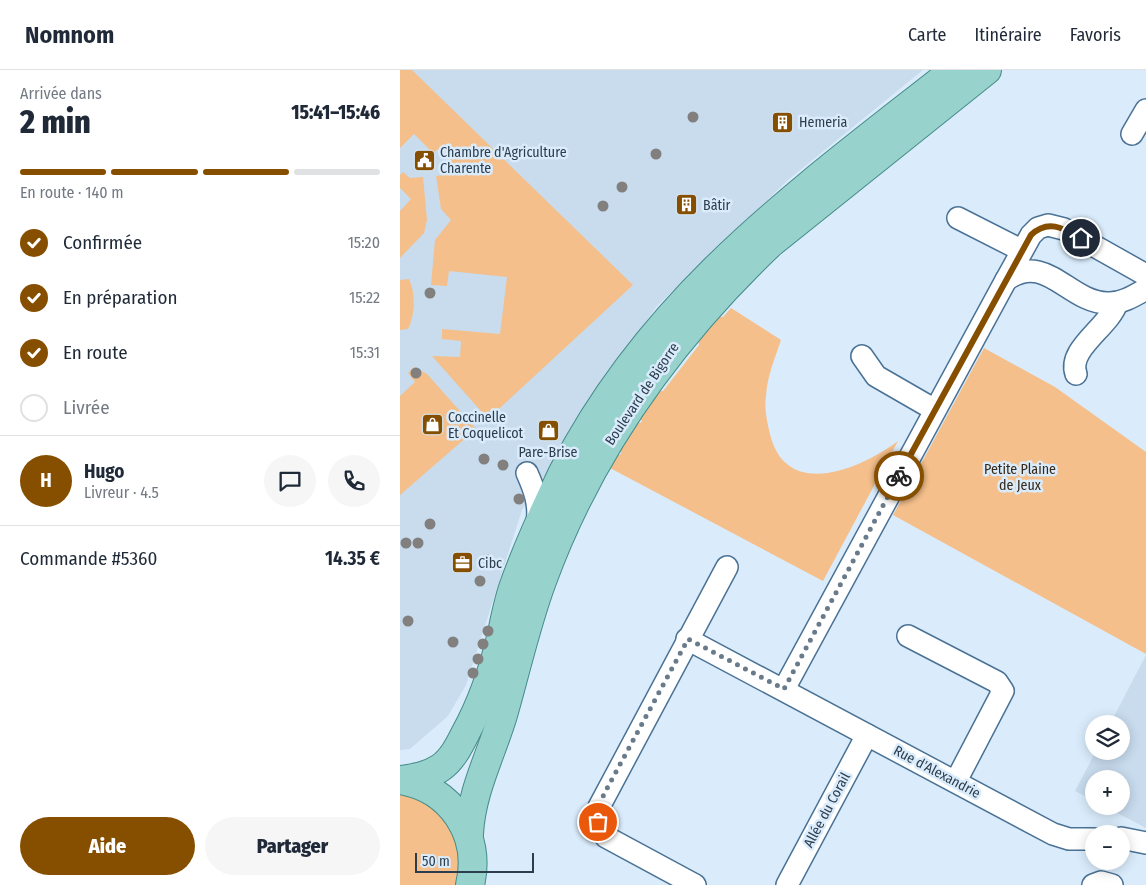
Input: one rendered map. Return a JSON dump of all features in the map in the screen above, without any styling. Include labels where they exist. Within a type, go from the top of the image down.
[{"type":"main road","points":[[815,180],[941,70]]},
{"type":"main road","name":"Boulevard de Bigorre","points":[[400,780],[426,775],[441,767],[449,761],[461,742],[487,685],[512,590],[536,531],[574,452],[593,420],[613,388],[658,330],[692,291],[740,244],[815,180],[954,70]]},
{"type":"main road","name":"Boulevard de Bigorre","points":[[469,834],[474,800],[500,726],[522,641],[542,581],[576,502],[634,402],[682,336],[738,274],[771,243],[987,70]]},
{"type":"main road","points":[[400,780],[422,786],[447,802],[469,834],[477,878]]},
{"type":"street","points":[[1132,134],[1146,110]]},
{"type":"street","points":[[958,218],[1021,250]]},
{"type":"street","points":[[784,689],[1021,250],[1038,228],[1056,226],[1146,275]]},
{"type":"street","points":[[1006,280],[1017,271],[1030,269],[1042,272],[1094,301],[1117,302],[1146,289]]},
{"type":"street","points":[[1076,374],[1074,361],[1077,353],[1110,317],[1117,302]]},
{"type":"street","points":[[862,356],[876,376],[935,410]]},
{"type":"street","points":[[527,473],[537,498],[539,511],[536,531]]},
{"type":"street","points":[[695,885],[617,844],[601,832],[599,807],[727,567]]},
{"type":"street","points":[[908,636],[997,682],[1003,691],[956,782]]},
{"type":"street","name":"Rue d'Alexandrie","points":[[688,639],[1053,834],[1069,840],[1085,839]]},
{"type":"street","name":"Allée du Corail","points":[[787,885],[867,735]]},
{"type":"street","points":[[1130,840],[1146,843]]},
{"type":"street","points":[[1093,885],[1101,882],[1112,885]]},
{"type":"shaded area","points":[[400,70],[923,70],[788,180],[656,307],[522,510],[466,685],[448,716],[410,749],[400,750]]},
{"type":"shaded area","points":[[1146,655],[1146,828],[1121,815],[1130,815],[1130,770],[1086,770],[1091,760],[1130,760],[1130,715],[1115,715]]},
{"type":"shaded area","points":[[1085,772],[1085,796],[1075,791]]},
{"type":"green space","points":[[400,70],[412,70],[633,285],[488,419],[432,356],[460,357],[461,341],[442,339],[442,329],[500,334],[507,277],[449,271],[447,286],[431,285],[435,240],[451,220],[441,209],[436,176],[445,175],[455,166],[438,149],[433,153],[414,134],[400,148]]},
{"type":"green space","points":[[403,172],[410,178],[423,177],[427,220],[424,233],[400,258],[400,211],[411,199],[400,188],[400,175]]},
{"type":"green space","points":[[409,279],[414,298],[413,311],[408,329],[400,330],[400,280]]},
{"type":"green space","points":[[731,308],[781,340],[768,382],[765,401],[770,434],[779,455],[792,467],[808,473],[826,473],[845,469],[865,461],[898,441],[823,581],[610,468],[616,456],[621,454],[620,449],[636,424],[642,422],[640,417],[657,392],[663,391],[699,345],[698,339],[717,317],[723,317]]},
{"type":"green space","name":"Petite Plaine de Jeux","points":[[984,348],[1055,387],[1146,452],[1146,654],[893,515]]},
{"type":"green space","points":[[414,367],[427,374],[476,429],[400,495],[400,396],[415,382],[408,373]]},
{"type":"green space","points":[[400,792],[433,805],[448,821],[461,857],[458,885],[400,885]]},
{"type":"way so far","points":[[598,822],[599,807],[604,794],[688,639],[784,689],[899,476]]},
{"type":"place","name":"Hemeria","points":[[783,122]]},
{"type":"place","name":"Chambre d'Agriculture Charente","points":[[424,160]]},
{"type":"place","name":"Bâtir","points":[[687,205]]},
{"type":"place","name":"Coccinelle Et Coquelicot","points":[[432,425]]},
{"type":"place","name":"Pare-Brise","points":[[548,430]]},
{"type":"place","name":"Cibc","points":[[462,563]]},
{"type":"route","points":[[899,476],[1031,235],[1038,228],[1048,225],[1064,229],[1081,238]]}]
